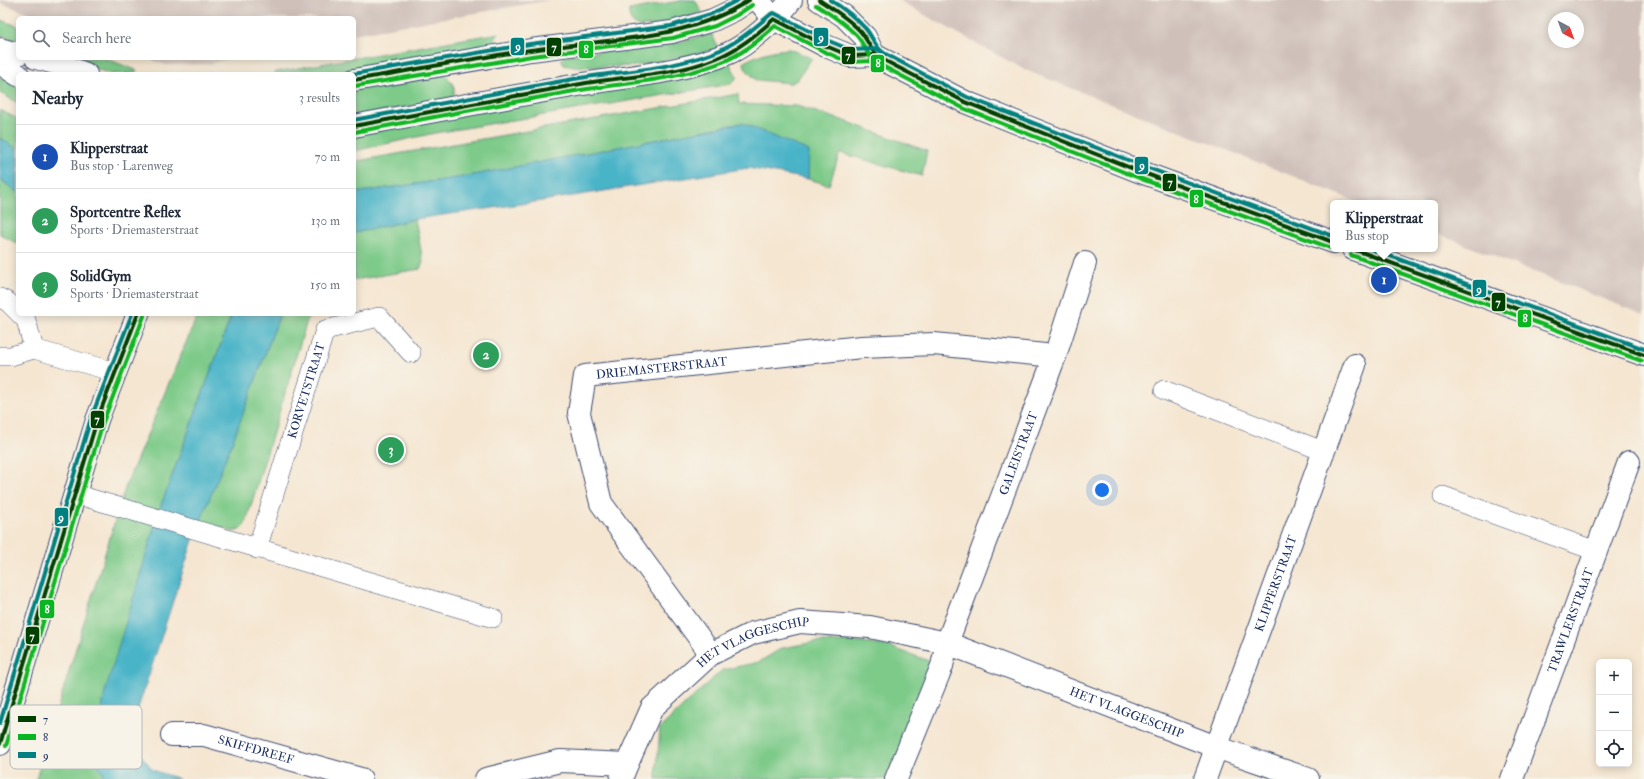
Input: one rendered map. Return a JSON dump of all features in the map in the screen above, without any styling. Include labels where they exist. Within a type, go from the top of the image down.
[{"type":"street","points":[[356,80],[531,50],[672,32],[713,20],[734,10],[749,0]]},
{"type":"street","points":[[758,0],[774,19],[826,46],[850,56],[874,55],[965,102],[1141,172],[1330,241]]},
{"type":"street","points":[[356,126],[553,89],[668,71],[703,62],[730,52],[748,41],[774,19],[791,0]]},
{"type":"street","points":[[819,0],[844,16],[866,37],[874,55]]},
{"type":"street","points":[[0,50],[16,54]]},
{"type":"street","points":[[44,60],[81,72]]},
{"type":"street","points":[[0,63],[16,74]]},
{"type":"street","points":[[1361,252],[1644,355]]},
{"type":"street","name":"GALEISTRAAT","points":[[947,643],[1055,356],[1086,263]]},
{"type":"street","points":[[12,705],[97,420],[137,316]]},
{"type":"street","name":"DRIEMASTERSTRAAT","points":[[711,654],[601,503],[579,413],[585,376],[862,347],[934,344],[1055,356]]},
{"type":"street","name":"KLIPPERSTRAAT","points":[[1205,779],[1355,365]]},
{"type":"street","name":"TRAWLERSTRAAT","points":[[1512,779],[1629,462]]},
{"type":"street","name":"HET VLAGGESCHIP","points":[[624,771],[652,708],[711,654],[753,633],[800,622],[870,627],[947,643],[1216,747],[1308,779]]},
{"type":"street","points":[[896,779],[942,666],[947,643]]},
{"type":"street","points":[[0,744],[10,711]]},
{"type":"street","name":"SKIFFDREEF","points":[[172,734],[204,735],[361,779]]},
{"type":"street","points":[[486,779],[560,761],[624,771]]},
{"type":"lane","points":[[0,298],[8,302],[16,310]]},
{"type":"lane","points":[[22,316],[26,320],[34,349]]},
{"type":"lane","name":"KORVETSTRAAT","points":[[257,549],[325,330],[379,317],[411,353]]},
{"type":"lane","points":[[0,356],[11,356],[34,349],[115,372]]},
{"type":"lane","points":[[1164,390],[1323,451]]},
{"type":"lane","points":[[75,494],[493,618]]},
{"type":"lane","points":[[1444,496],[1596,551]]},
{"type":"shaded area","points":[[0,0],[551,0],[356,34],[356,16],[36,16],[0,3]]},
{"type":"shaded area","points":[[899,0],[1644,0],[1644,315],[1438,234],[1438,200],[1352,200],[1023,69]]},
{"type":"shaded area","points":[[152,60],[225,60],[208,64],[166,65]]},
{"type":"green space","points":[[685,0],[695,0],[702,12],[657,25],[640,26],[631,21],[629,10]]},
{"type":"green space","points":[[0,20],[16,25],[16,40],[0,35]]},
{"type":"green space","points":[[499,33],[492,45],[486,49],[354,72],[275,72],[344,60],[356,60],[356,58]]},
{"type":"green space","points":[[712,34],[718,48],[702,53],[635,66],[575,67],[564,65],[561,60],[567,55],[675,43]]},
{"type":"green space","points":[[789,49],[812,58],[797,80],[791,83],[756,80],[745,68],[744,62],[755,57],[771,51]]},
{"type":"green space","points":[[72,60],[109,60],[136,70],[136,72],[105,72]]},
{"type":"green space","points":[[729,62],[737,77],[731,84],[435,133],[356,151],[356,132]]},
{"type":"green space","points":[[442,73],[448,78],[454,87],[454,94],[453,98],[356,117],[356,89]]},
{"type":"green space","points":[[0,76],[16,85],[16,102],[0,93]]},
{"type":"green space","points":[[738,94],[739,104],[797,106],[848,122],[927,151],[922,176],[840,153],[829,185],[808,179],[808,151],[742,123],[463,177],[356,193],[357,161]]},
{"type":"green space","points":[[0,110],[16,118],[16,148],[0,138]]},
{"type":"green space","points":[[0,179],[16,191],[16,243],[0,234]]},
{"type":"green space","points":[[415,219],[423,261],[420,269],[356,280],[356,233]]},
{"type":"green space","points":[[197,316],[231,316],[160,508],[114,705],[59,705],[126,485]]},
{"type":"green space","points":[[279,316],[308,316],[246,522],[240,530],[231,531],[200,521],[235,435]]},
{"type":"green space","points":[[815,642],[855,642],[888,646],[932,662],[898,779],[656,779],[660,728],[722,670],[759,662],[782,648]]},
{"type":"green space","points":[[39,769],[100,769],[107,779],[36,779]]},
{"type":"water","points":[[742,123],[809,151],[808,179],[748,168],[535,202],[415,219],[356,233],[356,193],[463,177]]},
{"type":"water","points":[[0,138],[16,148],[16,191],[0,179]]},
{"type":"water","points":[[231,316],[279,316],[235,435],[193,540],[139,705],[102,705],[160,508]]},
{"type":"water","points":[[142,756],[153,770],[179,779],[107,779],[100,769],[142,769]]},
{"type":"transit line","name":"9","points":[[356,73],[530,44],[671,26],[711,14],[738,0]]},
{"type":"transit line","name":"7","points":[[356,80],[530,50],[643,37],[698,24],[724,14],[749,0]]},
{"type":"transit line","name":"7","points":[[819,0],[855,26],[863,34],[874,52],[881,58]]},
{"type":"transit line","name":"9","points":[[830,0],[840,6],[861,24],[878,48],[884,53]]},
{"type":"transit line","name":"8","points":[[356,86],[532,56],[673,38],[715,26],[737,15],[752,5]]},
{"type":"transit line","name":"8","points":[[816,5],[848,27],[860,39],[871,58],[878,63]]},
{"type":"transit line","name":"9","points":[[356,120],[580,78],[681,63],[713,53],[729,45],[774,13],[829,41],[851,50],[876,49],[967,97],[1143,166],[1330,235]]},
{"type":"transit line","name":"7","points":[[356,126],[586,83],[669,72],[701,64],[717,58],[740,46],[774,19],[826,46],[850,56],[874,55],[965,102],[1141,172],[1330,241]]},
{"type":"transit line","name":"8","points":[[356,132],[581,90],[684,74],[717,64],[741,53],[775,26],[848,62],[873,61],[963,108],[1139,178],[1330,248]]},
{"type":"transit line","name":"7","points":[[1361,252],[1644,355]]},
{"type":"transit line","name":"9","points":[[1379,252],[1644,349]]},
{"type":"transit line","name":"8","points":[[1351,255],[1642,361]]},
{"type":"transit line","name":"9","points":[[0,723],[91,418],[131,316]]},
{"type":"transit line","name":"7","points":[[12,705],[97,420],[137,316]]},
{"type":"transit line","name":"8","points":[[18,705],[103,422],[144,316]]},
{"type":"transit line","name":"7","points":[[0,744],[10,711]]},
{"type":"transit line","name":"8","points":[[6,746],[10,733]]},
{"type":"place","name":"Klipperstraat","points":[[1384,280]]},
{"type":"place","name":"Sportcentre Reflex","points":[[486,355]]},
{"type":"place","name":"SolidGym","points":[[391,450]]}]
